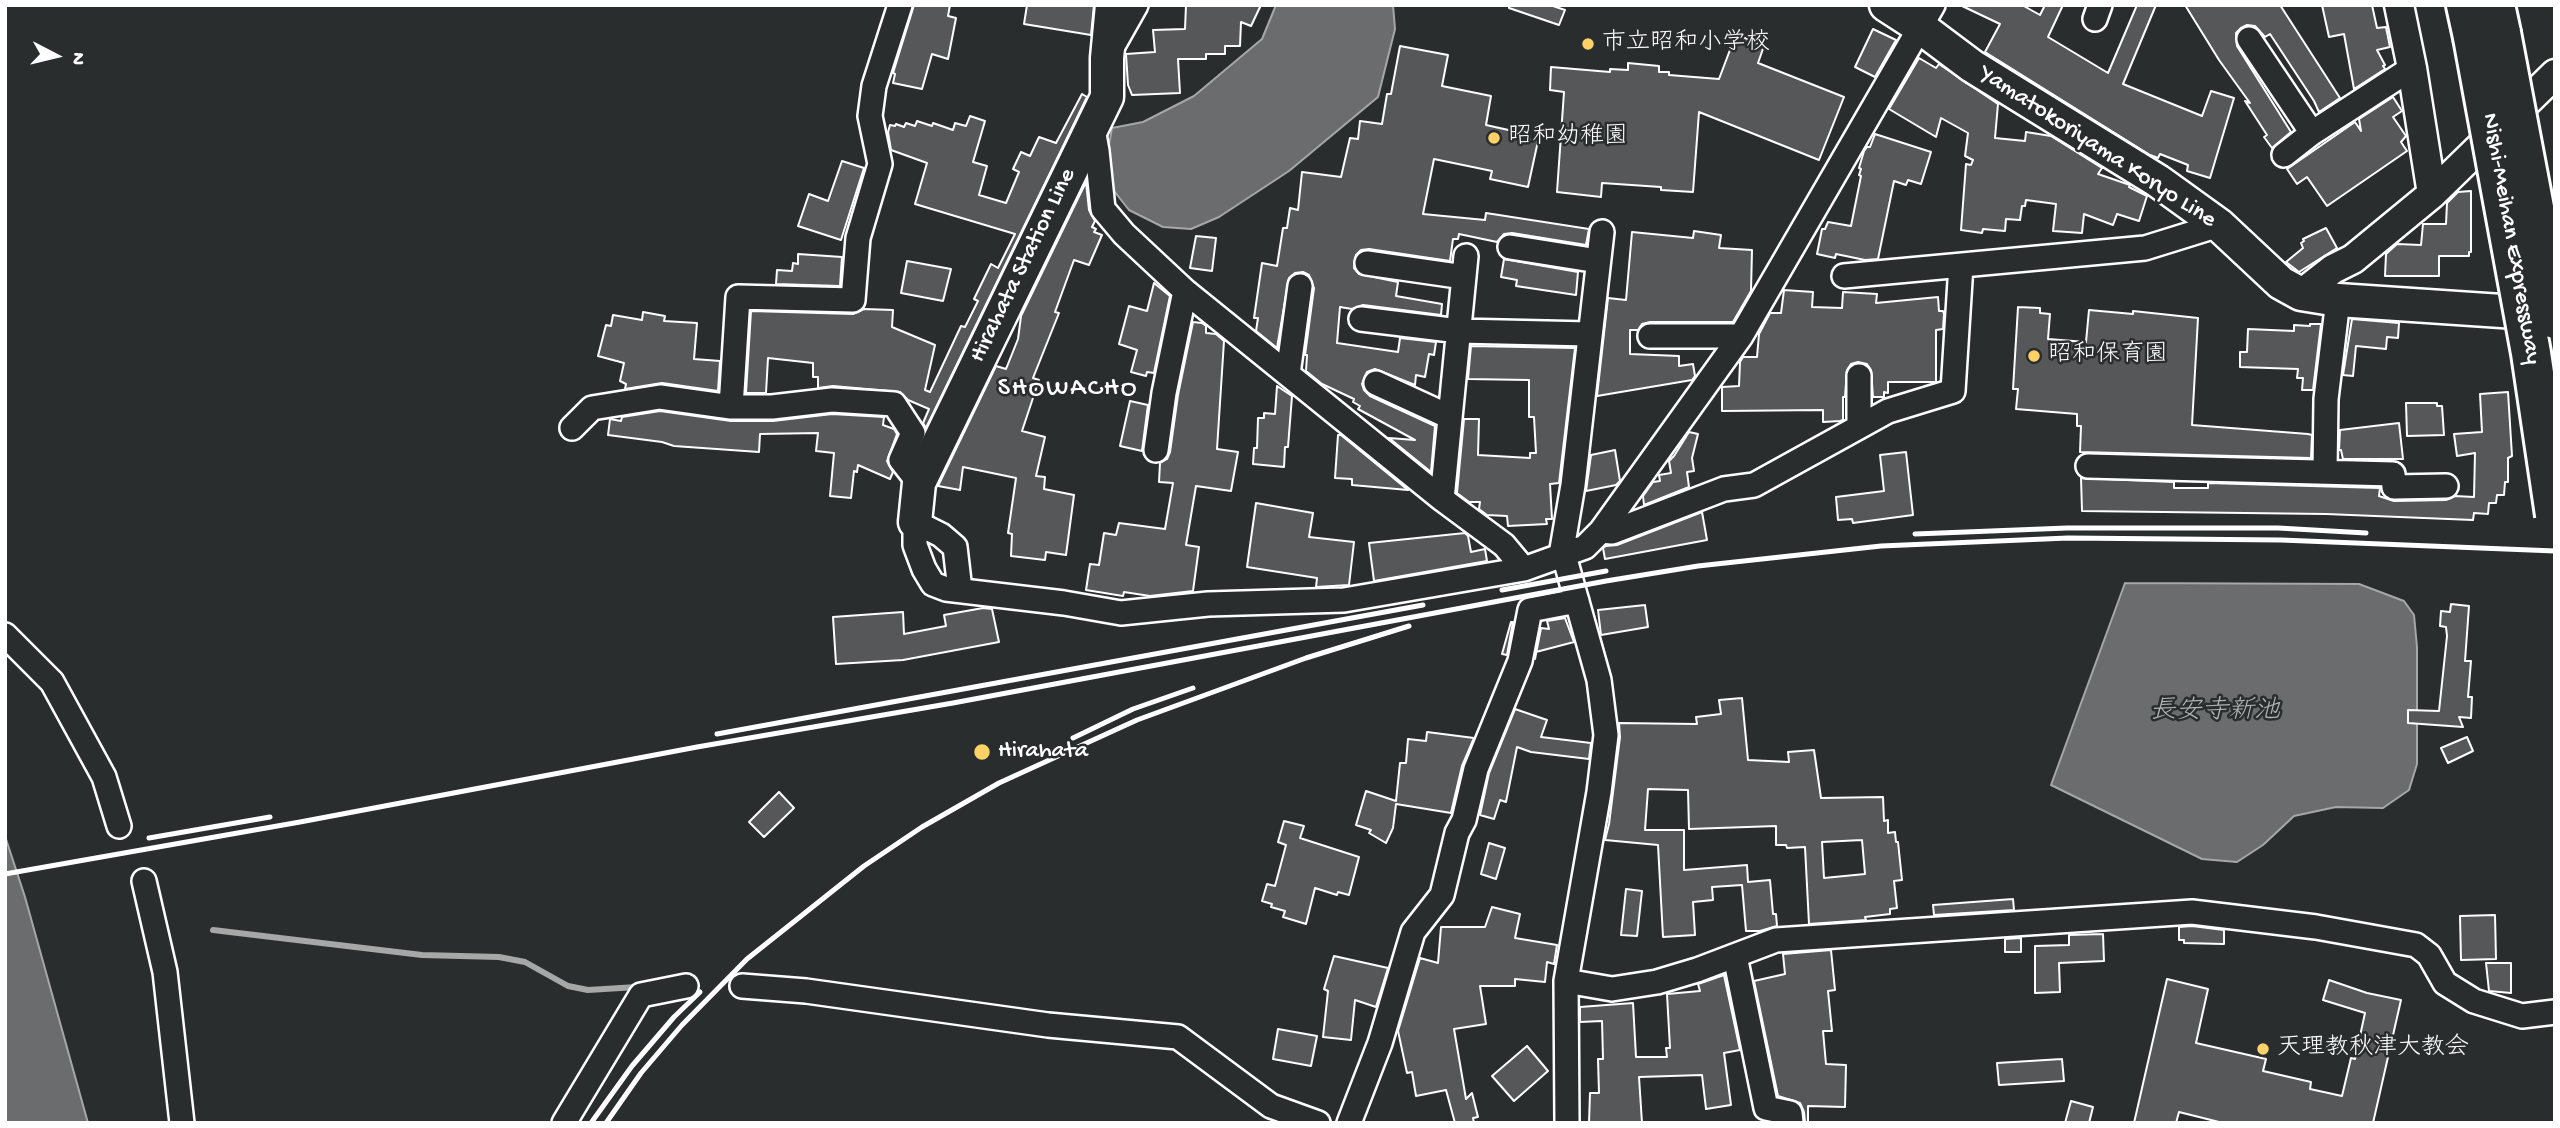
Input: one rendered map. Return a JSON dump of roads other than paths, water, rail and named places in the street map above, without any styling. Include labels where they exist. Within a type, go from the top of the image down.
[{"type":"highway","name":"Nishi-Meihan Expressway","points":[[2484,20],[2555,317]]},
{"type":"highway","name":"Nishi-Meihan Expressway","points":[[2484,20],[2555,515]]},
{"type":"main road","name":"Hirahata Station Line","points":[[915,522],[919,483],[1107,97],[1107,58],[1112,5]]},
{"type":"main road","name":"Yamatokoriyama Koryo Line","points":[[1886,5],[1926,16],[1972,66],[2158,181],[2219,225],[2281,283],[2301,294],[2338,300],[2555,317]]},
{"type":"street","points":[[732,407],[738,297],[853,300],[858,238],[880,164],[870,117],[874,86],[900,5]]},
{"type":"street","points":[[1107,58],[1136,5]]},
{"type":"street","points":[[2399,5],[2432,194]]},
{"type":"street","points":[[960,590],[955,547],[941,535],[915,522],[915,545],[933,584],[946,589],[1064,603],[1121,613],[1208,604],[1344,600],[1524,569],[1585,547],[1601,531],[1741,336],[1926,16]]},
{"type":"street","points":[[2249,39],[2312,133]]},
{"type":"street","points":[[2284,155],[2312,133],[2412,68]]},
{"type":"street","points":[[2301,294],[2353,259],[2432,194],[2555,74]]},
{"type":"street","points":[[1093,129],[1103,209],[1124,234],[1185,291],[1442,499],[1504,545],[1524,569]]},
{"type":"street","points":[[1844,276],[2145,248],[2219,225]]},
{"type":"street","points":[[1567,1123],[1566,981],[1599,792],[1606,735],[1599,680],[1562,555],[1573,485],[1602,232]]},
{"type":"street","points":[[1510,247],[1598,261]]},
{"type":"street","points":[[1367,263],[1465,267],[1442,499]]},
{"type":"street","points":[[1601,531],[1612,532],[1724,489],[1754,485],[1888,411],[1953,391],[1961,265]]},
{"type":"street","points":[[1288,374],[1300,286]]},
{"type":"street","points":[[1156,450],[1164,393],[1185,291]]},
{"type":"street","points":[[2325,472],[2326,399],[2338,300]]},
{"type":"street","points":[[1361,318],[1459,331],[1589,334]]},
{"type":"street","points":[[1650,336],[1741,336]]},
{"type":"street","points":[[1859,376],[1859,426]]},
{"type":"street","points":[[1376,383],[1450,417]]},
{"type":"street","points":[[572,428],[592,408],[660,397],[732,407],[772,407],[832,400],[894,404],[913,433],[901,460],[919,483]]},
{"type":"street","points":[[2088,466],[2393,474],[2394,486],[2445,486]]},
{"type":"street","points":[[1349,1123],[1380,1043],[1413,932],[1442,895],[1476,769],[1520,661],[1530,610],[1577,601]]},
{"type":"street","points":[[5,635],[52,682],[103,777],[119,826]]},
{"type":"street","points":[[144,881],[164,972],[182,1123]]},
{"type":"street","points":[[1566,981],[1612,989],[1657,982],[1776,940],[2192,912],[2316,926],[2416,945],[2429,955],[2445,983],[2474,1001],[2522,1016],[2555,1012]]},
{"type":"street","points":[[1734,956],[1766,1108],[1790,1113],[1791,1123]]},
{"type":"street","points":[[564,1123],[641,995],[686,986]]},
{"type":"street","points":[[742,986],[806,991],[1048,1025],[1178,1037],[1271,1106],[1318,1123]]},
{"type":"water","points":[[1276,5],[1393,5],[1395,29],[1378,97],[1289,171],[1219,217],[1191,229],[1163,227],[1129,210],[1114,191],[1107,156],[1112,128],[1143,122],[1194,96],[1262,39]]},
{"type":"water","name":"長安寺新池","points":[[2125,583],[2359,584],[2404,601],[2414,615],[2417,647],[2417,764],[2409,790],[2383,808],[2336,807],[2294,816],[2263,845],[2237,862],[2202,859],[2051,785]]},
{"type":"water","points":[[5,836],[25,897],[88,1123],[5,1123]]},
{"type":"waterway","points":[[213,930],[422,955],[499,957],[525,962],[568,986],[588,990],[637,987]]},
{"type":"railway","points":[[1915,534],[2067,528],[2278,528],[2366,533]]},
{"type":"railway","points":[[5,874],[1698,566],[1881,546],[2068,538],[2281,540],[2555,551]]},
{"type":"railway","points":[[1502,590],[1606,571]]},
{"type":"railway","points":[[717,734],[1423,605]]},
{"type":"railway","points":[[606,1123],[641,1073],[682,1025],[747,959],[864,866],[922,827],[999,783],[1137,720],[1306,658],[1409,626]]},
{"type":"railway","points":[[1073,738],[1133,709],[1193,688]]},
{"type":"railway","points":[[149,838],[270,817]]},
{"type":"railway","points":[[591,1123],[632,1066],[674,1017],[700,992]]},
{"type":"place","name":"市立昭和小学校","points":[[1588,44]]},
{"type":"place","name":"昭和幼稚園","points":[[1494,138]]},
{"type":"place","name":"昭和保育園","points":[[2034,356]]},
{"type":"place","name":"Hirahata","points":[[982,752]]},
{"type":"place","name":"天理教秋津大教会","points":[[2263,1049]]},
{"type":"district","name":"SHOWACHO","points":[[1068,390]]}]
